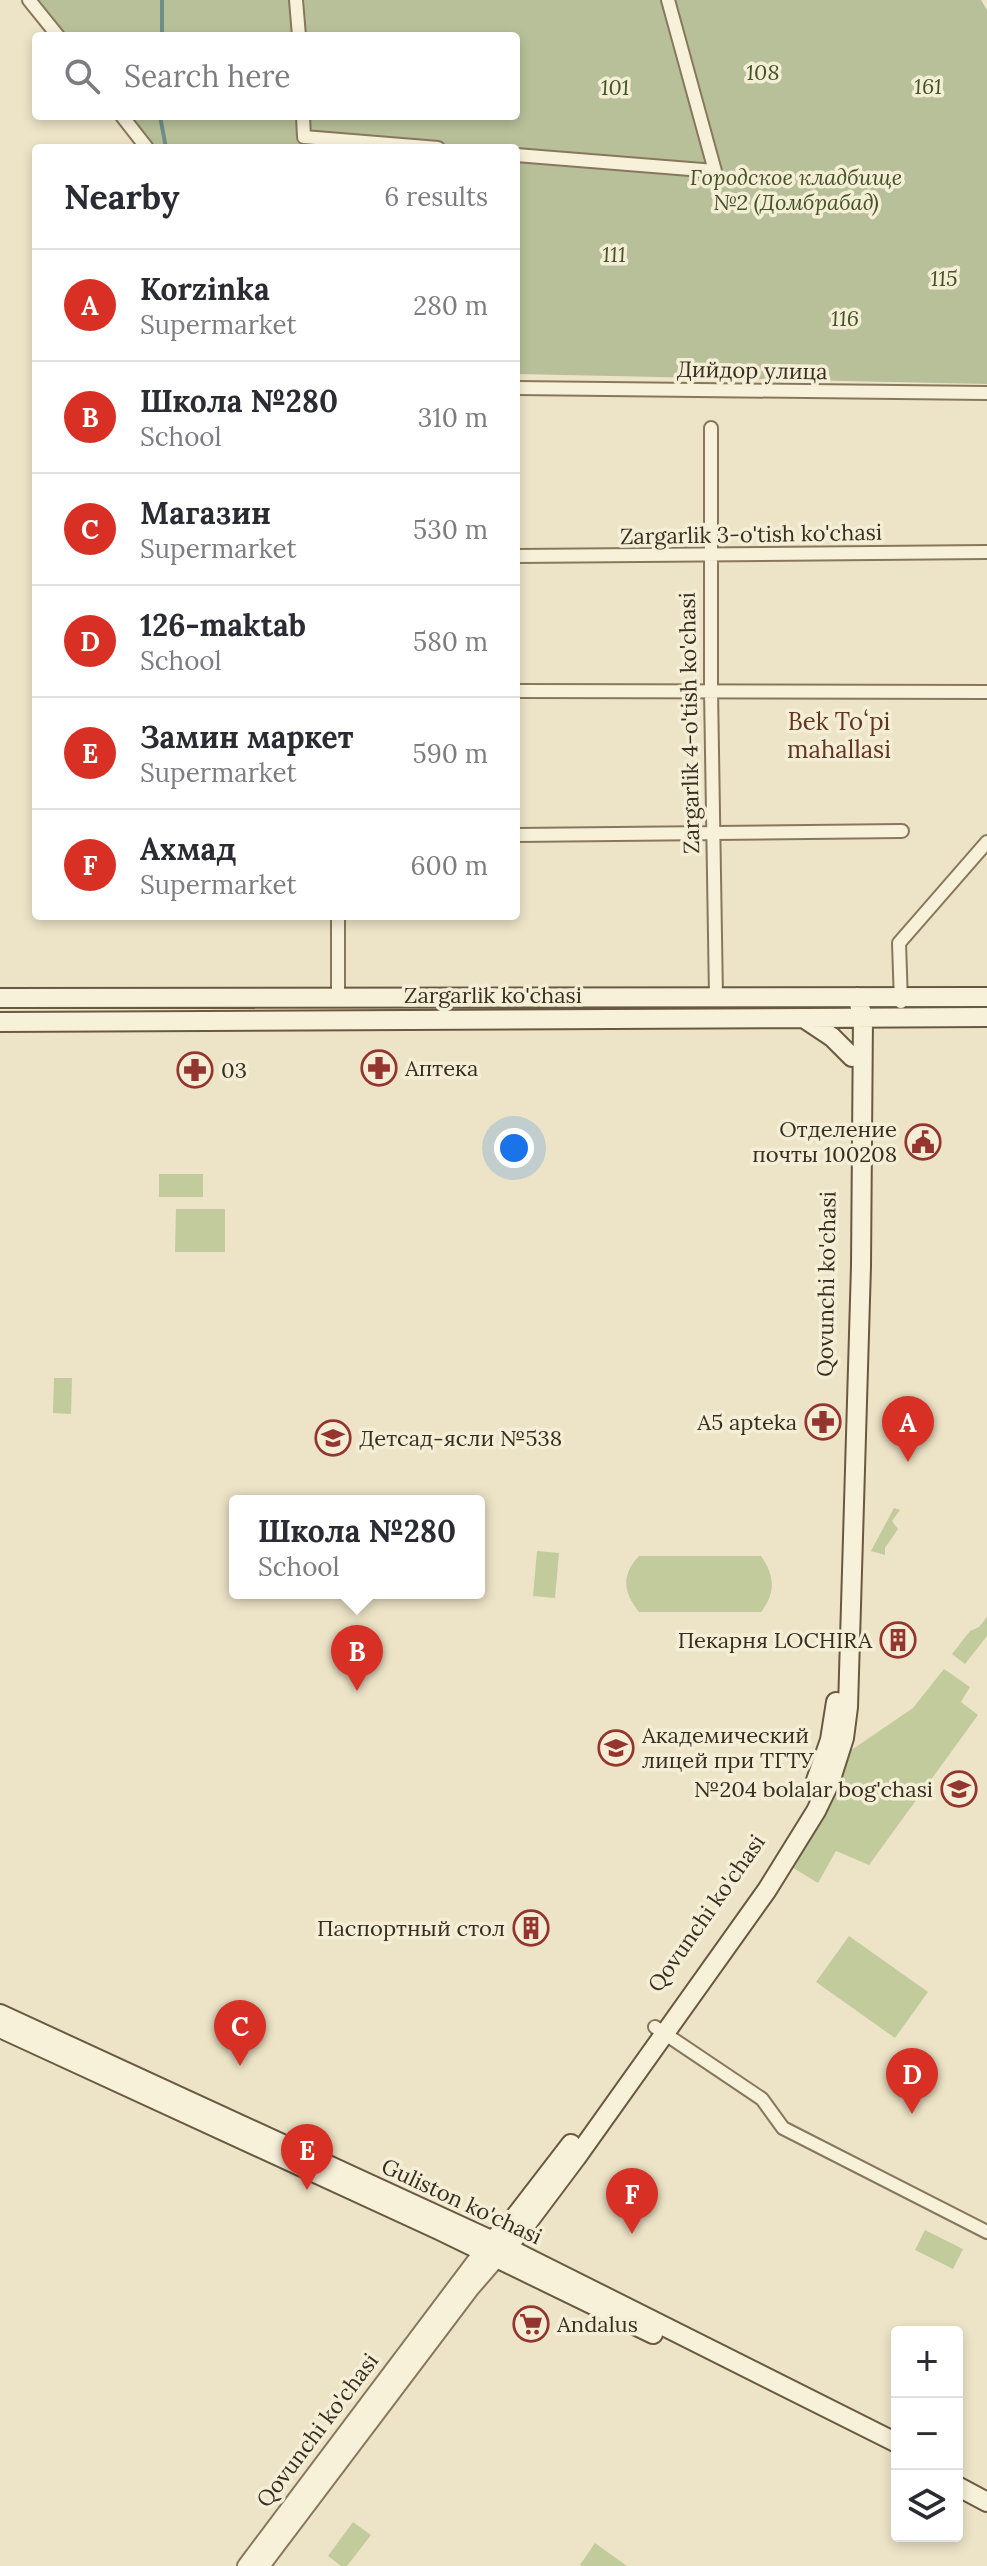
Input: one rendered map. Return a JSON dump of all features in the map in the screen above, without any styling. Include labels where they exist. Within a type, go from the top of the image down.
[{"type":"main road","name":"Zargarlik 4-o'tish ko'chasi","points":[[716,997],[717,1018]]},
{"type":"main road","name":"Qovunchi ko'chasi","points":[[495,2250],[566,2151],[767,1890],[816,1811],[834,1772],[844,1738],[848,1707],[858,1391],[857,997]]},
{"type":"main road","name":"Zargarlik ko'chasi","points":[[0,998],[987,997]]},
{"type":"main road","points":[[224,998],[224,1021]]},
{"type":"main road","points":[[338,998],[338,1020]]},
{"type":"main road","points":[[802,1017],[832,1037],[852,1057]]},
{"type":"main road","name":"Qovunchi ko'chasi","points":[[660,2031],[766,1872],[811,1793],[830,1740],[835,1706],[845,1536],[852,1266],[852,1057],[857,1017]]},
{"type":"main road","name":"Zargarlik ko'chasi","points":[[0,1022],[987,1017]]},
{"type":"main road","name":"Guliston ko'chasi","points":[[0,2014],[891,2440]]},
{"type":"main road","name":"Guliston ko'chasi","points":[[0,2028],[495,2250],[891,2452]]},
{"type":"main road","points":[[963,2476],[987,2488]]},
{"type":"main road","points":[[963,2489],[987,2502]]},
{"type":"street","points":[[29,0],[55,32]]},
{"type":"street","points":[[296,0],[299,32]]},
{"type":"street","points":[[520,155],[715,171],[668,0]]},
{"type":"street","points":[[125,120],[144,144]]},
{"type":"street","points":[[303,120],[304,137],[389,144]]},
{"type":"street","name":"Дийдор улица","points":[[520,388],[987,393]]},
{"type":"street","name":"Zargarlik 4-o'tish ko'chasi","points":[[711,428],[716,997]]},
{"type":"street","name":"Zargarlik 3-o'tish ko'chasi","points":[[520,556],[987,552]]},
{"type":"street","points":[[520,691],[987,692]]},
{"type":"street","points":[[520,835],[902,831]]},
{"type":"street","points":[[901,1018],[899,943],[987,842]]},
{"type":"street","points":[[338,920],[338,998]]},
{"type":"street","points":[[660,2031],[762,2099],[783,2128],[987,2232]]},
{"type":"street","name":"Qovunchi ko'chasi","points":[[246,2566],[495,2250]]},
{"type":"street","name":"Qovunchi ko'chasi","points":[[261,2566],[471,2288],[495,2250]]},
{"type":"green space","name":"Городское кладбище №2 (Домбрабад)","points":[[36,0],[981,0],[987,10],[987,384],[520,374],[520,144],[152,144],[132,120],[520,120],[520,32],[62,32]]},
{"type":"green space","points":[[159,1174],[203,1174],[203,1197],[159,1197]]},
{"type":"green space","points":[[176,1209],[225,1209],[225,1252],[175,1252]]},
{"type":"green space","points":[[54,1378],[72,1378],[71,1414],[53,1413]]},
{"type":"green space","points":[[894,1508],[900,1510],[892,1521],[898,1529],[885,1548],[885,1555],[871,1551]]},
{"type":"green space","points":[[537,1551],[559,1553],[555,1598],[533,1596]]},
{"type":"green space","points":[[639,1556],[761,1556],[771,1577],[769,1598],[761,1612],[639,1612],[626,1584],[629,1570]]},
{"type":"green space","points":[[987,1617],[987,1636],[965,1664],[952,1654],[970,1631],[979,1627]]},
{"type":"green space","points":[[944,1669],[970,1687],[961,1702],[978,1715],[869,1865],[836,1851],[818,1883],[790,1866],[847,1753],[913,1708]]},
{"type":"green space","points":[[849,1936],[928,1992],[895,2038],[816,1982]]},
{"type":"green space","points":[[925,2230],[963,2249],[953,2269],[915,2250]]},
{"type":"green space","points":[[353,2522],[371,2535],[347,2566],[341,2566],[328,2556]]},
{"type":"green space","points":[[595,2543],[627,2566],[580,2565]]},
{"type":"waterway","points":[[162,0],[162,32]]},
{"type":"waterway","points":[[161,120],[165,144]]},
{"type":"place","name":"Аптека","points":[[379,1068]]},
{"type":"place","name":"03","points":[[195,1070]]},
{"type":"place","name":"Отделение почты 100208","points":[[923,1142]]},
{"type":"place","name":"A5 apteka","points":[[823,1422]]},
{"type":"place","name":"Детсад-ясли №538","points":[[333,1438]]},
{"type":"place","name":"Korzinka","points":[[908,1462]]},
{"type":"place","name":"Пекарня LOCHIRA","points":[[898,1640]]},
{"type":"place","name":"Школа №280","points":[[357,1691]]},
{"type":"place","name":"Академический лицей при ТГТУ","points":[[616,1748]]},
{"type":"place","name":"№204 bolalar bog'chasi","points":[[959,1789]]},
{"type":"place","name":"Паспортный стол","points":[[531,1928]]},
{"type":"place","name":"Магазин","points":[[240,2066]]},
{"type":"place","name":"126-maktab","points":[[912,2114]]},
{"type":"place","name":"Замин маркет","points":[[307,2190]]},
{"type":"place","name":"Ахмад","points":[[632,2234]]},
{"type":"place","name":"Andalus","points":[[531,2324]]},
{"type":"district","name":"Bek Toʻpi mahallasi","points":[[839,736]]},
{"type":"park label","name":"108","points":[[763,72]]},
{"type":"park label","name":"161","points":[[928,86]]},
{"type":"park label","name":"101","points":[[615,87]]},
{"type":"park label","name":"111","points":[[614,254]]},
{"type":"park label","name":"115","points":[[944,278]]},
{"type":"park label","name":"116","points":[[845,318]]}]
